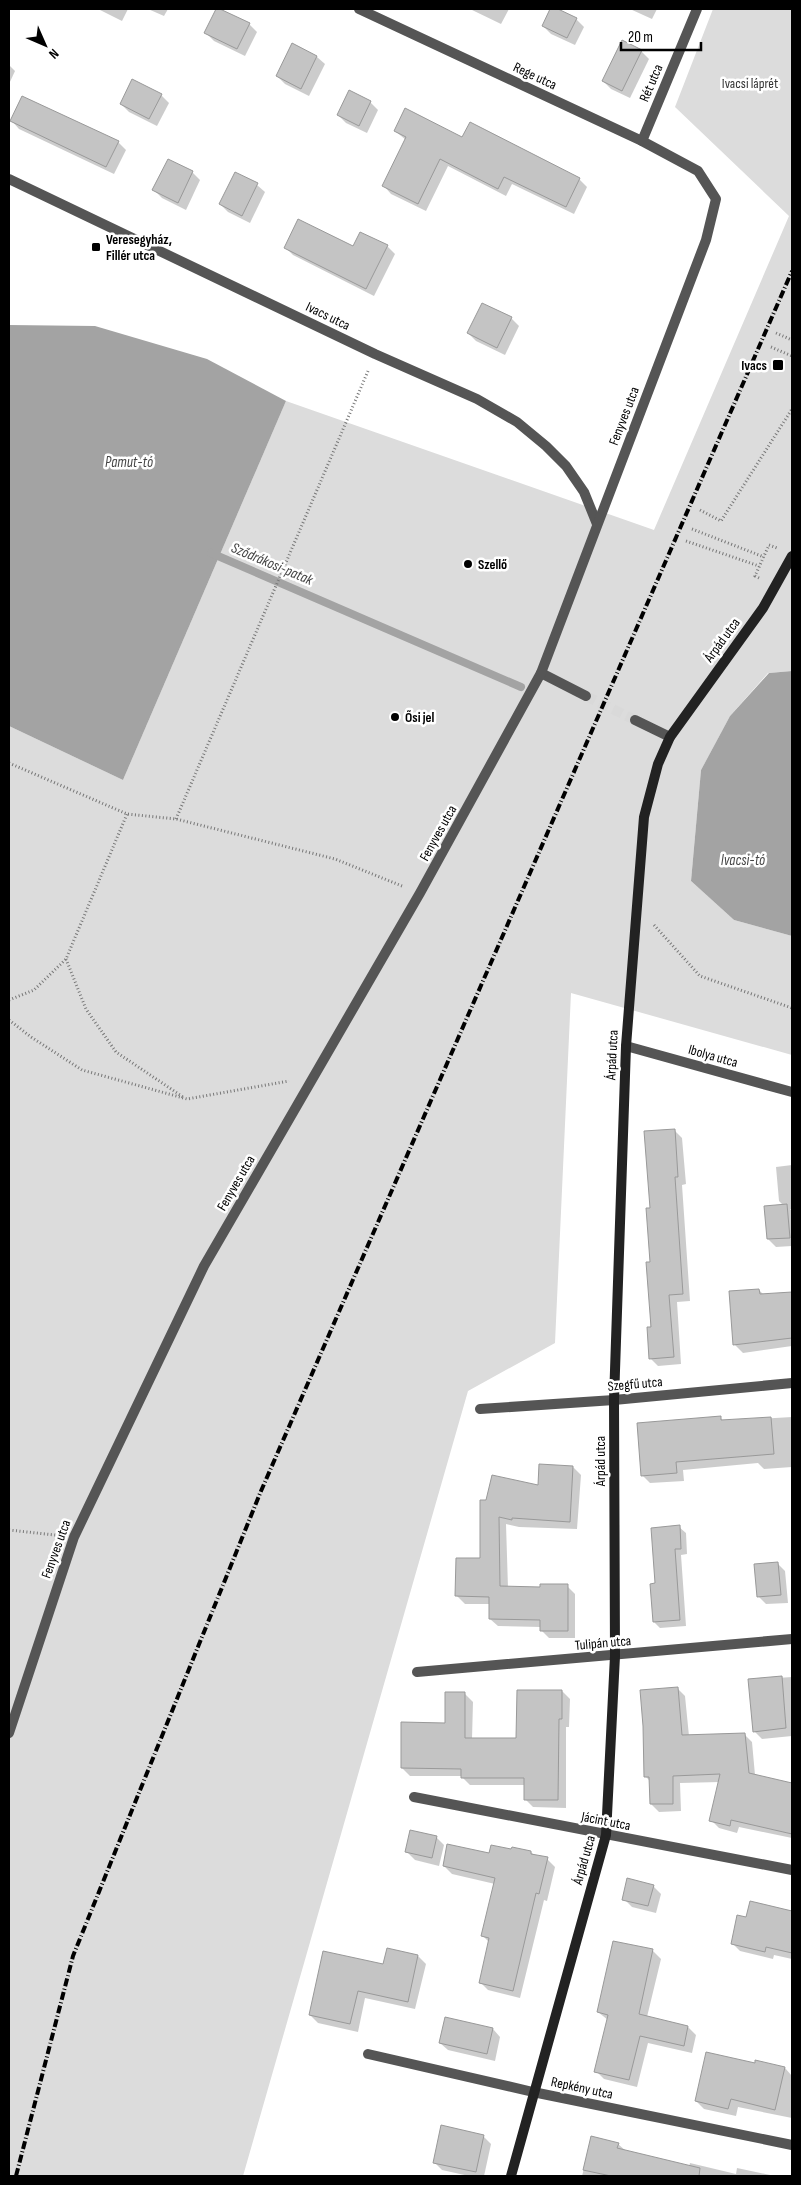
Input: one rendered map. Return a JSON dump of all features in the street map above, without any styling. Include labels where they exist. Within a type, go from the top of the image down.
[{"type":"street","name":"Rege utca","points":[[359,9],[642,141],[698,171]]},
{"type":"street","name":"Rét utca","points":[[642,141],[697,9]]},
{"type":"street","name":"Fenyves utca","points":[[9,1733],[74,1537],[204,1266],[420,894],[541,673],[706,240],[716,199],[698,171]]},
{"type":"street","name":"Ivacs utca","points":[[9,179],[375,354],[477,399],[517,422],[546,446],[566,466],[584,492],[597,524]]},
{"type":"street","name":"Árpád utca","points":[[511,2176],[606,1835],[615,1656],[614,1400],[626,1046],[644,817],[658,764],[670,737],[763,608],[792,556]]},
{"type":"street","points":[[541,673],[586,696]]},
{"type":"street","points":[[635,720],[670,737]]},
{"type":"street","name":"Ibolya utca","points":[[626,1046],[792,1092]]},
{"type":"street","name":"Szegfű utca","points":[[480,1409],[614,1400],[792,1383]]},
{"type":"street","name":"Tulipán utca","points":[[417,1672],[792,1639]]},
{"type":"street","name":"Jácint utca","points":[[414,1796],[792,1870]]},
{"type":"street","name":"Repkény utca","points":[[368,2054],[533,2092],[792,2145]]},
{"type":"path","points":[[776,333],[792,340]]},
{"type":"path","points":[[771,346],[792,356]]},
{"type":"path","points":[[176,819],[375,354]]},
{"type":"path","points":[[700,510],[720,521],[792,410]]},
{"type":"path","points":[[692,529],[764,557]]},
{"type":"path","points":[[686,541],[759,566]]},
{"type":"path","points":[[764,580],[756,576],[769,545],[782,550]]},
{"type":"path","points":[[9,764],[128,814],[176,819],[335,860],[420,894]]},
{"type":"path","points":[[9,1000],[34,990],[66,959],[128,814]]},
{"type":"path","points":[[637,906],[700,976],[792,1008]]},
{"type":"path","points":[[66,959],[86,1009],[116,1052],[187,1100]]},
{"type":"path","points":[[9,1020],[31,1037],[82,1070],[187,1100],[314,1077]]},
{"type":"path","points":[[9,1530],[74,1537]]},
{"type":"green space","name":"Ivacsi láprét","points":[[713,9],[792,9],[792,671],[768,673],[730,716],[701,770],[691,881],[734,920],[792,936],[792,1055],[571,993],[555,1343],[468,1391],[243,2176],[9,2176],[9,726],[123,780],[286,401],[654,530],[789,216],[675,107]]},
{"type":"water","name":"Pamut-tó","points":[[9,325],[95,326],[207,359],[286,401],[123,780],[9,726]]},
{"type":"water","name":"Ivacsi-tó","points":[[792,671],[792,936],[734,920],[691,881],[701,770],[730,716],[769,673]]},
{"type":"building","points":[[216,9],[220,9],[250,23],[237,49],[204,33]]},
{"type":"building","points":[[550,9],[558,9],[577,18],[567,38],[542,26]]},
{"type":"building","points":[[622,40],[642,50],[622,91],[602,81]]},
{"type":"building","points":[[292,43],[317,56],[301,89],[276,76]]},
{"type":"building","points":[[132,79],[162,94],[149,119],[120,104]]},
{"type":"building","points":[[349,90],[371,101],[359,126],[337,115]]},
{"type":"building","points":[[22,96],[119,141],[106,167],[10,121]]},
{"type":"building","points":[[405,108],[462,137],[470,122],[580,178],[566,207],[504,177],[498,189],[440,159],[418,204],[382,186],[406,137],[394,131]]},
{"type":"building","points":[[168,159],[193,171],[178,203],[152,190]]},
{"type":"building","points":[[235,172],[258,183],[242,216],[219,204]]},
{"type":"building","points":[[298,219],[353,246],[360,232],[388,245],[366,289],[284,248]]},
{"type":"building","points":[[482,303],[512,317],[497,348],[467,333]]},
{"type":"building","points":[[675,1129],[678,1177],[675,1177],[683,1294],[669,1295],[674,1357],[649,1359],[647,1327],[651,1327],[646,1262],[650,1262],[646,1208],[650,1208],[644,1131]]},
{"type":"building","points":[[787,1204],[790,1238],[767,1239],[764,1206]]},
{"type":"building","points":[[759,1289],[760,1294],[792,1292],[792,1338],[733,1345],[729,1291]]},
{"type":"building","points":[[721,1416],[721,1420],[771,1417],[774,1454],[676,1462],[677,1473],[641,1476],[637,1423]]},
{"type":"building","points":[[539,1464],[573,1466],[570,1522],[512,1518],[512,1520],[499,1517],[500,1586],[540,1587],[540,1584],[568,1584],[568,1631],[540,1631],[540,1620],[489,1619],[489,1597],[455,1596],[456,1558],[480,1558],[480,1500],[486,1500],[492,1475],[538,1485]]},
{"type":"building","points":[[680,1525],[681,1549],[675,1549],[680,1620],[653,1622],[650,1584],[655,1583],[651,1528]]},
{"type":"building","points":[[778,1562],[781,1595],[757,1597],[754,1564]]},
{"type":"building","points":[[782,1676],[786,1728],[753,1732],[748,1679]]},
{"type":"building","points":[[678,1687],[682,1735],[745,1733],[749,1773],[792,1783],[792,1834],[731,1820],[730,1826],[709,1821],[720,1774],[673,1776],[673,1804],[650,1804],[649,1777],[644,1777],[640,1690]]},
{"type":"building","points":[[517,1690],[562,1690],[562,1719],[559,1719],[558,1800],[524,1800],[524,1778],[461,1778],[461,1769],[401,1768],[401,1722],[445,1723],[445,1692],[465,1692],[465,1738],[516,1738]]},
{"type":"building","points":[[410,1830],[437,1836],[432,1858],[405,1852]]},
{"type":"building","points":[[447,1844],[489,1853],[491,1845],[511,1849],[512,1847],[531,1851],[531,1854],[548,1857],[539,1894],[536,1893],[513,1991],[479,1983],[489,1938],[481,1936],[495,1878],[443,1866]]},
{"type":"building","points":[[627,1878],[654,1885],[648,1906],[622,1900]]},
{"type":"building","points":[[750,1901],[792,1911],[792,1953],[766,1947],[765,1952],[731,1944],[737,1915],[746,1917]]},
{"type":"building","points":[[613,1941],[653,1949],[639,2014],[688,2026],[684,2046],[640,2036],[629,2080],[594,2072],[608,2015],[597,2012]]},
{"type":"building","points":[[387,1948],[418,1955],[408,2002],[358,1991],[350,2024],[309,2015],[323,1951],[383,1964]]},
{"type":"building","points":[[445,2017],[493,2028],[487,2054],[439,2043]]},
{"type":"building","points":[[706,2052],[755,2063],[755,2060],[785,2067],[775,2110],[731,2099],[728,2109],[695,2101]]},
{"type":"building","points":[[441,2125],[484,2135],[476,2172],[433,2163]]},
{"type":"building","points":[[591,2136],[619,2143],[617,2148],[700,2168],[699,2176],[611,2176],[583,2170]]},
{"type":"waterway","name":"Sződrákosi-patak","points":[[211,553],[521,687]]},
{"type":"tunnel","points":[[586,696],[635,720]]},
{"type":"railway","points":[[16,2176],[73,1956],[261,1491],[792,271]]},
{"type":"place","name":"Veresegyház, Fillér utca","points":[[96,247]]},
{"type":"place","name":"Ivacs","points":[[778,365]]},
{"type":"place","name":"Szellő","points":[[468,564]]},
{"type":"place","name":"Ősi jel","points":[[395,717]]}]
